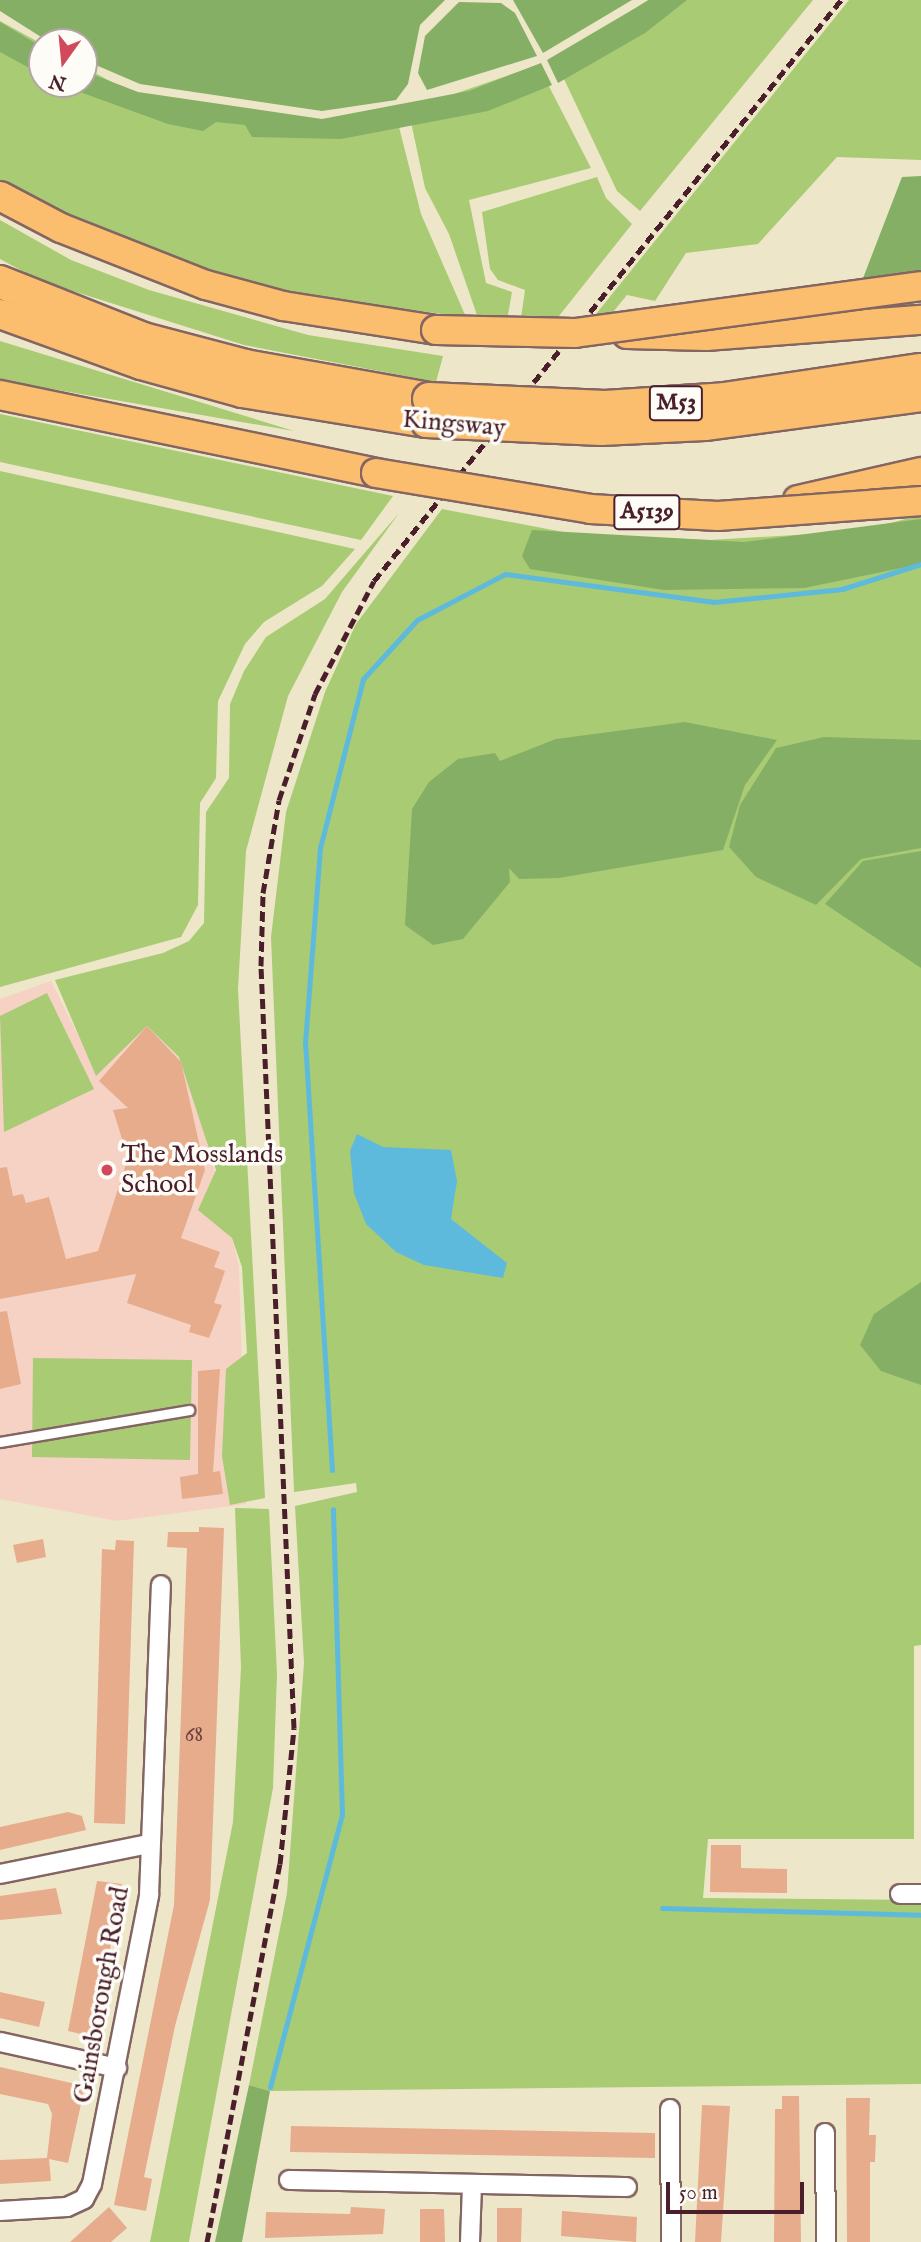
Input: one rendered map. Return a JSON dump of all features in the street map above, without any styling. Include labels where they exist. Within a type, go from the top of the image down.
[{"type":"highway","points":[[0,196],[61,228],[206,285],[295,309],[436,330],[706,336],[921,320]]},
{"type":"highway","name":"M53","points":[[0,282],[206,356],[428,411],[606,407],[724,399],[921,370]]},
{"type":"highway","points":[[575,333],[921,286]]},
{"type":"highway","name":"Kingsway","points":[[0,314],[229,389],[332,412],[428,411],[601,431],[692,427],[921,397]]},
{"type":"highway","name":"A5139","points":[[0,395],[376,473],[590,509],[718,516],[921,501]]},
{"type":"highway","points":[[718,516],[921,472]]},
{"type":"street","name":"Gainsborough Road","points":[[0,2211],[67,2207],[84,2199],[117,2068],[142,1949],[161,1584]]},
{"type":"street","points":[[0,1874],[149,1844]]},
{"type":"street","points":[[900,1894],[921,1894]]},
{"type":"street","points":[[0,2042],[117,2068]]},
{"type":"street","points":[[670,2109],[671,2242]]},
{"type":"street","points":[[825,2133],[826,2242]]},
{"type":"street","points":[[289,2180],[627,2187]]},
{"type":"street","points":[[470,2242],[472,2185]]},
{"type":"lane","points":[[0,1442],[189,1410]]},
{"type":"shaded area","name":"The Mosslands School","points":[[51,981],[97,1073],[145,1024],[187,1065],[239,1266],[246,1504],[117,1521],[0,1499],[0,999]]},
{"type":"green space","points":[[0,0],[445,0],[420,25],[408,84],[396,100],[322,111],[140,84],[98,66],[98,28],[28,29],[0,11]]},
{"type":"green space","points":[[513,0],[632,0],[543,53]]},
{"type":"green space","points":[[648,0],[813,0],[640,211],[617,191],[555,60]]},
{"type":"green space","points":[[649,0],[687,0],[645,33],[558,83],[547,60]]},
{"type":"green space","points":[[849,0],[921,0],[921,160],[837,157],[758,244],[686,253],[655,301],[627,295],[608,318],[592,319]]},
{"type":"green space","points":[[459,2],[501,3],[515,13],[537,56],[427,90],[418,73],[425,36]]},
{"type":"green space","points":[[0,21],[28,36],[28,98],[98,98],[98,75],[143,99],[286,123],[397,119],[421,214],[466,317],[293,295],[137,248],[0,181]]},
{"type":"green space","points":[[0,22],[28,39],[28,67],[0,52]]},
{"type":"green space","points":[[541,63],[552,85],[488,111],[341,139],[252,137],[245,125],[216,122],[203,131],[168,124],[96,98],[98,76],[138,92],[322,119],[469,91]]},
{"type":"green space","points":[[538,65],[591,168],[469,200],[486,283],[512,292],[507,320],[478,318],[449,234],[425,188],[411,122],[416,107]]},
{"type":"green space","points":[[921,176],[921,277],[860,286],[902,177]]},
{"type":"green space","points":[[597,177],[606,198],[632,224],[555,321],[521,318],[525,290],[498,280],[490,269],[482,212]]},
{"type":"green space","points":[[0,220],[71,260],[149,290],[308,335],[443,356],[436,382],[244,345],[41,281],[0,259]]},
{"type":"green space","points":[[0,341],[294,431],[0,380]]},
{"type":"green space","points":[[0,414],[393,496],[361,540],[0,462]]},
{"type":"green space","points":[[0,471],[355,549],[322,586],[264,622],[245,644],[218,701],[216,778],[200,803],[198,905],[181,937],[0,987]]},
{"type":"green space","points":[[442,509],[574,534],[710,540],[860,531],[921,515],[921,1645],[914,1646],[914,1839],[708,1839],[703,1898],[921,1900],[921,2084],[270,2091],[249,2085],[287,1893],[304,1663],[295,1506],[357,1492],[356,1483],[294,1492],[271,937],[286,812],[325,692],[356,624]]},
{"type":"green space","points":[[399,513],[342,592],[288,696],[246,851],[238,989],[265,1498],[230,1505],[222,1456],[226,1369],[247,1353],[242,1267],[232,1238],[198,1210],[216,1170],[179,1057],[147,1026],[96,1076],[55,980],[163,953],[189,941],[204,923],[206,812],[229,778],[230,704],[244,671],[266,637],[325,599]]},
{"type":"green space","points":[[921,519],[921,564],[804,588],[664,590],[530,569],[522,556],[532,530],[744,542]]},
{"type":"green space","points":[[685,722],[777,740],[745,785],[723,850],[559,878],[519,879],[509,868],[510,882],[463,939],[433,945],[405,925],[412,809],[429,782],[458,759],[495,753],[500,761],[556,739]]},
{"type":"green space","points":[[824,737],[921,740],[921,848],[861,859],[816,905],[756,877],[729,847],[740,805],[776,748]]},
{"type":"green space","points":[[921,851],[921,968],[825,904],[863,861]]},
{"type":"green space","points":[[47,993],[94,1089],[4,1132],[0,1016]]},
{"type":"green space","points":[[921,1282],[921,1385],[881,1371],[860,1345],[874,1314]]},
{"type":"green space","points":[[33,1358],[192,1360],[190,1460],[32,1457]]},
{"type":"green space","points":[[235,1508],[269,1509],[277,1674],[273,1788],[189,2242],[150,2242],[233,1822],[241,1667]]},
{"type":"green space","points":[[249,2085],[270,2091],[242,2242],[215,2242]]},
{"type":"water","points":[[357,1134],[383,1147],[451,1150],[457,1181],[451,1219],[507,1263],[503,1278],[424,1265],[396,1252],[366,1224],[354,1193],[350,1151]]},
{"type":"building","points":[[147,1026],[181,1062],[205,1170],[181,1238],[220,1252],[214,1267],[225,1271],[214,1303],[222,1305],[209,1338],[189,1332],[191,1325],[127,1303],[136,1274],[0,1299],[0,1168],[7,1167],[13,1196],[23,1194],[26,1203],[49,1197],[66,1259],[98,1251],[128,1158],[113,1110],[128,1108],[99,1081]]},
{"type":"building","points":[[7,1311],[21,1384],[0,1389],[0,1312]]},
{"type":"building","points":[[220,1369],[213,1472],[220,1471],[223,1494],[182,1499],[180,1477],[198,1474],[198,1371]]},
{"type":"building","points":[[199,1527],[224,1528],[210,1900],[175,2026],[144,2177],[152,2179],[146,2211],[114,2205],[174,1905],[187,1548],[167,1547],[168,1532],[199,1532]]},
{"type":"building","points":[[43,1539],[46,1557],[17,1563],[13,1545]]},
{"type":"building","points":[[116,1540],[134,1541],[125,1824],[94,1823],[102,1549],[115,1550]]},
{"type":"building","points":[[68,1812],[82,1816],[86,1830],[0,1850],[0,1827]]},
{"type":"building","points":[[711,1845],[741,1845],[741,1868],[787,1869],[787,1893],[710,1892]]},
{"type":"building","points":[[97,1881],[122,1884],[94,2037],[68,2031]]},
{"type":"building","points":[[56,1888],[62,1914],[0,1920],[0,1896]]},
{"type":"building","points":[[0,1992],[45,2002],[39,2027],[0,2018]]},
{"type":"building","points":[[0,2067],[85,2086],[68,2163],[49,2159],[51,2181],[0,2184],[0,2160],[47,2158],[52,2114],[48,2104],[0,2094]]},
{"type":"building","points":[[782,2096],[799,2096],[801,2242],[774,2242],[775,2109],[782,2109]]},
{"type":"building","points":[[846,2098],[870,2098],[869,2135],[876,2135],[875,2162],[870,2162],[870,2242],[847,2242]]},
{"type":"building","points":[[702,2105],[730,2106],[721,2242],[695,2242]]},
{"type":"building","points":[[291,2126],[655,2133],[655,2158],[290,2152]]},
{"type":"building","points":[[109,2207],[127,2228],[111,2242],[70,2242]]},
{"type":"building","points":[[351,2207],[385,2209],[383,2234],[265,2238],[266,2212],[350,2214]]},
{"type":"building","points":[[497,2208],[522,2208],[521,2242],[497,2242]]},
{"type":"building","points":[[420,2209],[444,2209],[445,2242],[420,2242]]},
{"type":"building","points":[[562,2211],[637,2217],[636,2242],[561,2236]]},
{"type":"waterway","points":[[332,1470],[305,1043],[320,848],[363,679],[417,620],[505,574],[714,602],[842,589],[921,564]]},
{"type":"waterway","points":[[270,2087],[342,1815],[333,1509]]},
{"type":"waterway","points":[[662,1908],[921,1915]]},
{"type":"railway","points":[[207,2242],[280,1864],[294,1728],[261,966],[263,893],[279,800],[315,694],[374,581],[841,0]]},
{"type":"place","name":"The Mosslands School","points":[[107,1170]]}]
